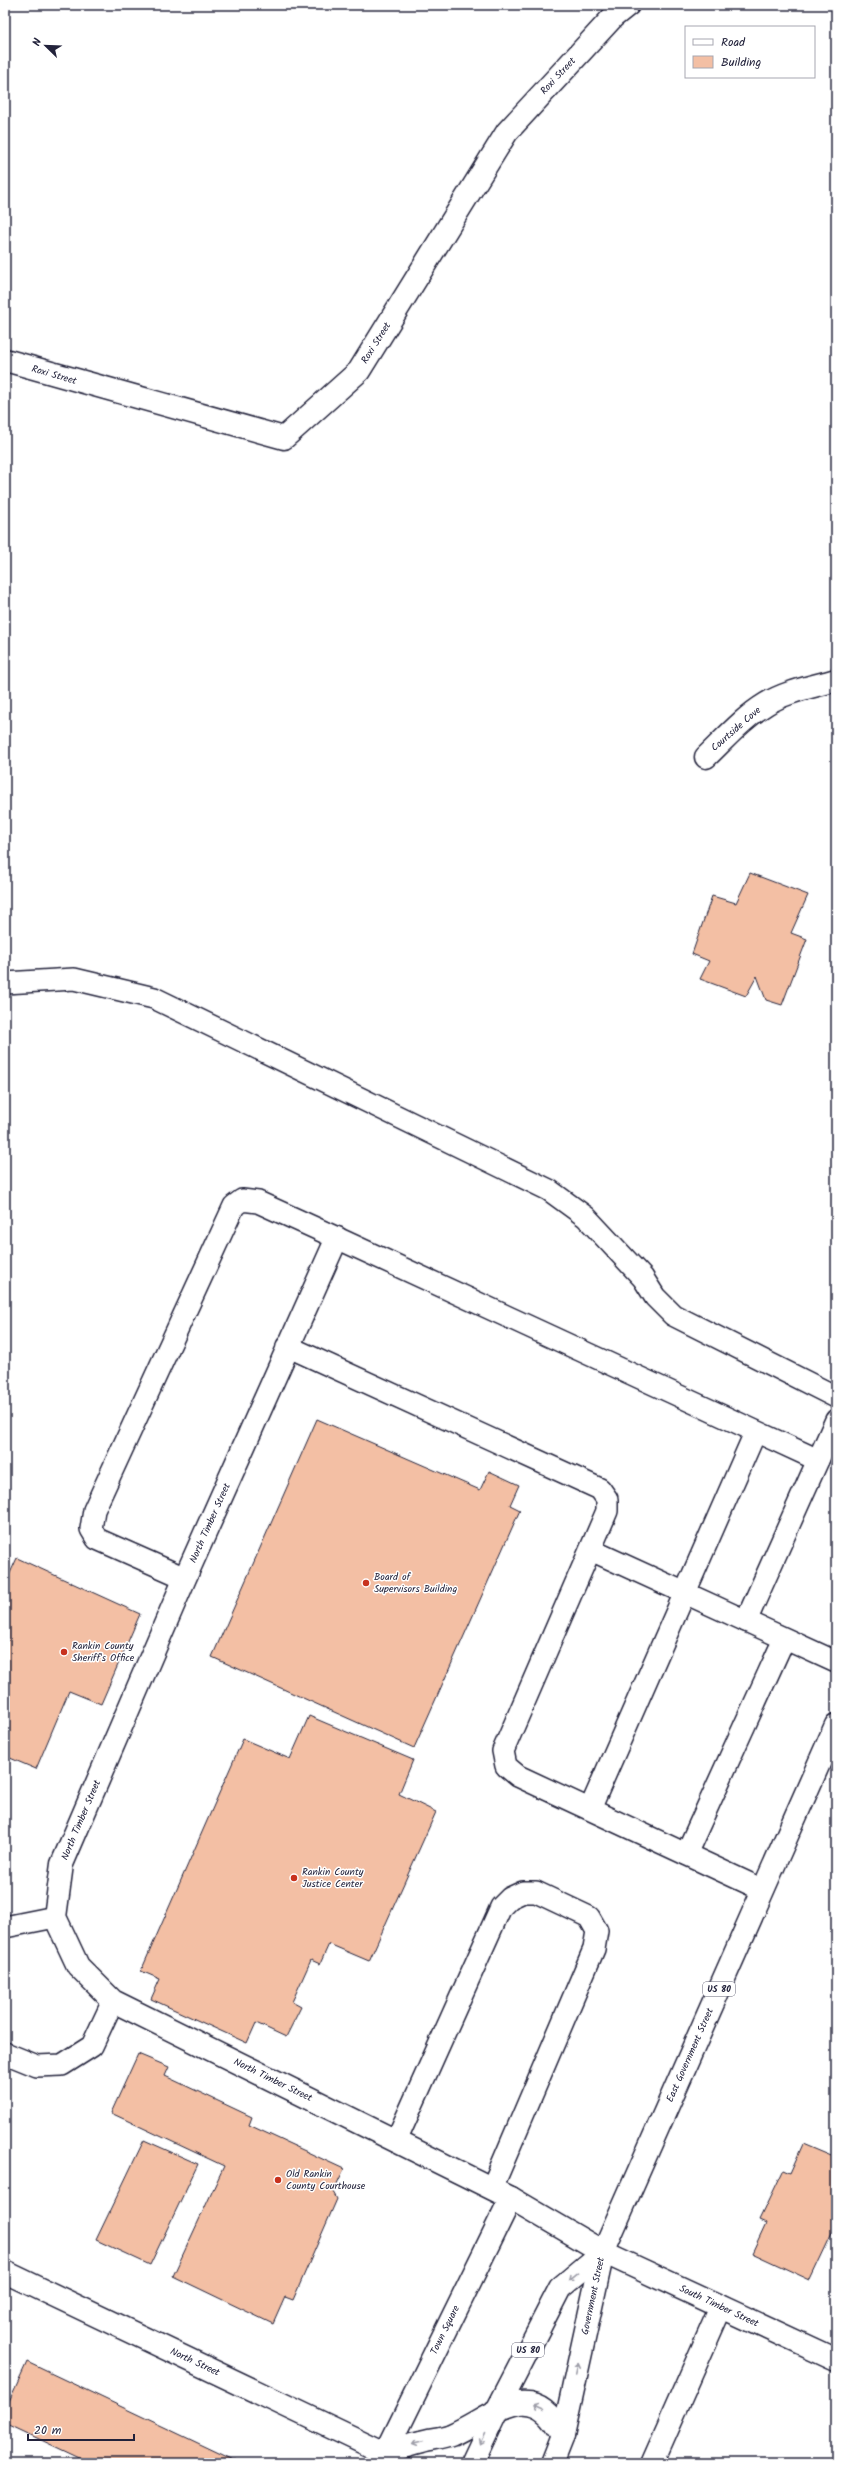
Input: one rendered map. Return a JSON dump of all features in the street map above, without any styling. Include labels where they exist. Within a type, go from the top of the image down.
[{"type":"street","name":"Roxi Street","points":[[5,360],[284,438],[359,371],[507,132],[613,17],[628,5]]},
{"type":"street","name":"Courtside Cove","points":[[706,757],[745,719],[767,704],[795,692],[836,680]]},
{"type":"street","name":"North Timber Street","points":[[337,1238],[287,1346],[185,1578],[62,1864],[55,1917],[78,1966],[113,2001],[501,2193],[603,2252]]},
{"type":"street","name":"East Government Street","points":[[603,2252],[836,1725]]},
{"type":"street","name":"Town Square","points":[[387,2460],[501,2193]]},
{"type":"street","name":"South Timber Street","points":[[603,2252],[836,2360]]},
{"type":"street","name":"Government Street","points":[[472,2463],[496,2412],[560,2288],[603,2252]]},
{"type":"street","name":"Government Street","points":[[552,2463],[563,2435],[603,2252]]},
{"type":"street","name":"North Street","points":[[5,2272],[387,2460]]},
{"type":"street","points":[[652,2463],[721,2307]]},
{"type":"street","points":[[387,2460],[449,2436],[496,2412],[507,2404],[526,2402],[541,2406],[555,2418],[563,2435]]},
{"type":"lane","points":[[5,983],[74,979],[154,998],[549,1190],[586,1217],[643,1278],[654,1297],[672,1315],[836,1397]]},
{"type":"lane","points":[[185,1578],[97,1539],[91,1529],[94,1510],[234,1206],[242,1200],[258,1202],[755,1433],[818,1460]]},
{"type":"lane","points":[[287,1346],[600,1489],[607,1499],[607,1510],[503,1751],[506,1766],[518,1776],[763,1890]]},
{"type":"lane","points":[[746,1621],[836,1420]]},
{"type":"lane","points":[[590,1809],[755,1433]]},
{"type":"lane","points":[[591,1550],[836,1662]]},
{"type":"lane","points":[[686,1854],[784,1639]]},
{"type":"lane","points":[[396,2141],[500,1907],[510,1898],[523,1892],[536,1892],[588,1918],[597,1931],[594,1949],[501,2193]]},
{"type":"lane","points":[[5,1926],[55,1917]]},
{"type":"lane","points":[[5,2053],[38,2066],[62,2065],[92,2046],[113,2001]]},
{"type":"building","points":[[750,873],[808,895],[791,933],[807,939],[782,1005],[766,1000],[757,976],[746,996],[700,979],[709,961],[692,954],[712,896],[736,903]]},
{"type":"building","name":"Board of Supervisors Building","points":[[317,1419],[480,1490],[489,1471],[519,1485],[510,1505],[520,1510],[414,1748],[212,1657]]},
{"type":"building","name":"Rankin County Sheriff's Office","points":[[17,1558],[140,1614],[101,1704],[69,1691],[36,1769],[10,1758],[5,1770],[5,1584]]},
{"type":"building","name":"Rankin County Justice Center","points":[[309,1716],[413,1760],[399,1794],[436,1812],[369,1961],[329,1944],[320,1964],[311,1960],[292,2002],[301,2007],[286,2037],[256,2023],[247,2043],[151,1999],[160,1979],[141,1971],[243,1739],[290,1759]]},
{"type":"building","name":"Old Rankin County Courthouse","points":[[138,2054],[169,2067],[165,2076],[252,2117],[249,2125],[344,2169],[333,2192],[337,2199],[293,2300],[285,2297],[273,2324],[173,2276],[224,2166],[111,2113]]},
{"type":"building","points":[[144,2140],[198,2164],[150,2265],[96,2240]]},
{"type":"building","points":[[803,2144],[836,2158],[836,2225],[810,2280],[752,2253],[766,2223],[759,2220],[783,2170],[790,2173]]},
{"type":"building","points":[[27,2362],[240,2463],[90,2463],[5,2423],[5,2410]]},
{"type":"place","name":"Board of Supervisors Building","points":[[366,1583]]},
{"type":"place","name":"Rankin County Sheriff's Office","points":[[64,1652]]},
{"type":"place","name":"Rankin County Justice Center","points":[[294,1878]]},
{"type":"place","name":"Old Rankin County Courthouse","points":[[278,2180]]}]
